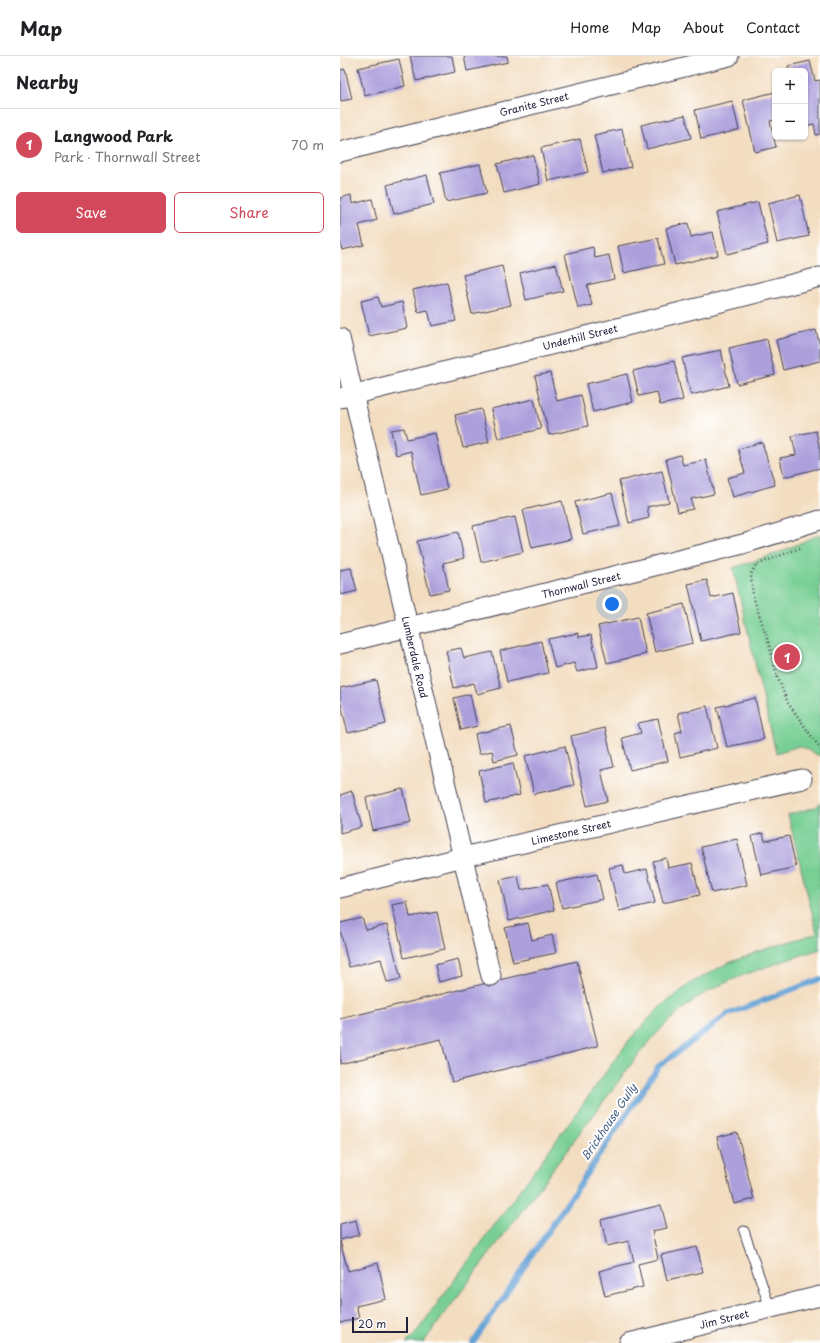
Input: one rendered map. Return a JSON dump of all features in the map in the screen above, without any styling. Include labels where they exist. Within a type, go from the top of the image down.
[{"type":"street","name":"Granite Street","points":[[340,152],[729,56]]},
{"type":"street","name":"Underhill Street","points":[[347,396],[820,277]]},
{"type":"street","name":"Lumberdale Road","points":[[340,338],[347,396],[408,628],[491,976]]},
{"type":"street","name":"Thornwall Street","points":[[340,644],[743,544],[820,520]]},
{"type":"street","name":"Limestone Street","points":[[340,888],[463,857],[802,779]]},
{"type":"street","name":"Jim Street","points":[[628,1343],[820,1296]]},
{"type":"lane","points":[[744,1231],[770,1308]]},
{"type":"path","points":[[806,546],[756,565],[751,574],[753,596],[769,644],[777,676],[788,703],[820,748]]},
{"type":"green space","points":[[820,534],[820,756],[799,746],[776,753],[733,568],[778,553]]},
{"type":"green space","points":[[820,803],[820,949],[722,984],[699,997],[671,1019],[639,1054],[423,1343],[406,1343],[415,1334],[630,1039],[659,1008],[691,983],[726,964],[760,951],[817,933],[788,815],[816,807]]},
{"type":"building","points":[[410,56],[452,56],[455,72],[416,81]]},
{"type":"building","points":[[464,56],[507,56],[508,62],[467,71]]},
{"type":"building","points":[[399,59],[405,86],[365,96],[358,68]]},
{"type":"building","points":[[810,61],[815,81],[820,80],[820,134],[816,135],[814,124],[808,125],[808,68],[788,68],[788,66]]},
{"type":"building","points":[[345,69],[352,99],[340,101],[340,70]]},
{"type":"building","points":[[772,93],[772,121],[770,121],[772,140],[774,140],[776,147],[755,152],[743,100]]},
{"type":"building","points":[[732,101],[739,130],[701,139],[695,110]]},
{"type":"building","points":[[685,115],[691,138],[647,149],[641,125]]},
{"type":"building","points":[[622,129],[631,167],[603,173],[594,135]]},
{"type":"building","points":[[580,139],[588,172],[548,181],[541,148]]},
{"type":"building","points":[[533,155],[540,184],[504,193],[497,164]]},
{"type":"building","points":[[480,164],[487,193],[446,202],[440,173]]},
{"type":"building","points":[[427,175],[434,204],[394,214],[387,185]]},
{"type":"building","points":[[351,195],[352,204],[372,199],[377,220],[359,225],[364,245],[342,250],[340,241],[340,198]]},
{"type":"building","points":[[800,195],[809,236],[777,243],[768,203]]},
{"type":"building","points":[[758,202],[768,244],[727,254],[717,212]]},
{"type":"building","points":[[688,223],[691,237],[713,232],[718,255],[675,265],[666,228]]},
{"type":"building","points":[[658,238],[664,264],[624,273],[618,246]]},
{"type":"building","points":[[593,247],[595,258],[609,255],[614,279],[587,285],[592,305],[578,308],[565,254]]},
{"type":"building","points":[[556,264],[563,291],[526,300],[520,273]]},
{"type":"building","points":[[502,266],[511,305],[472,314],[463,275]]},
{"type":"building","points":[[447,282],[456,321],[432,326],[428,310],[418,312],[413,290]]},
{"type":"building","points":[[378,297],[381,307],[402,302],[407,328],[369,336],[361,301]]},
{"type":"building","points":[[816,330],[820,346],[820,361],[783,370],[776,340]]},
{"type":"building","points":[[767,339],[775,375],[737,384],[729,348]]},
{"type":"building","points":[[721,350],[729,386],[691,395],[682,358]]},
{"type":"building","points":[[674,361],[683,400],[660,405],[657,392],[639,396],[633,371]]},
{"type":"building","points":[[550,373],[557,401],[581,395],[588,426],[549,435],[535,376]]},
{"type":"building","points":[[627,374],[633,402],[593,412],[586,384]]},
{"type":"building","points":[[534,399],[541,429],[498,439],[491,409]]},
{"type":"building","points":[[481,409],[489,442],[463,448],[455,415]]},
{"type":"building","points":[[404,428],[407,439],[435,433],[447,489],[421,495],[411,451],[396,455],[391,430]]},
{"type":"building","points":[[816,431],[820,450],[820,468],[784,477],[780,458],[796,455],[792,436]]},
{"type":"building","points":[[762,442],[775,485],[733,497],[727,478],[745,473],[738,449]]},
{"type":"building","points":[[680,455],[683,465],[706,460],[714,494],[691,499],[693,509],[678,512],[666,459]]},
{"type":"building","points":[[662,471],[669,502],[647,507],[649,518],[629,523],[619,481]]},
{"type":"building","points":[[612,493],[620,526],[583,534],[575,502]]},
{"type":"building","points":[[562,501],[571,539],[532,548],[523,510]]},
{"type":"building","points":[[515,517],[523,552],[481,562],[473,526]]},
{"type":"building","points":[[458,532],[464,558],[443,563],[449,590],[430,594],[417,541]]},
{"type":"building","points":[[351,568],[357,591],[340,595],[340,570]]},
{"type":"building","points":[[707,580],[711,598],[733,593],[741,632],[701,641],[688,584]]},
{"type":"building","points":[[684,604],[693,643],[655,652],[646,613]]},
{"type":"building","points":[[638,617],[646,654],[607,663],[598,626]]},
{"type":"building","points":[[578,633],[579,637],[591,635],[598,667],[577,672],[574,663],[555,668],[548,639]]},
{"type":"building","points":[[541,641],[548,673],[507,682],[500,651]]},
{"type":"building","points":[[461,648],[464,658],[492,652],[501,688],[477,694],[474,683],[454,688],[446,651]]},
{"type":"building","points":[[376,680],[386,724],[348,733],[340,700],[340,688]]},
{"type":"building","points":[[470,694],[477,726],[461,730],[454,698]]},
{"type":"building","points":[[755,698],[764,739],[727,747],[717,707]]},
{"type":"building","points":[[707,706],[717,748],[680,757],[675,733],[682,731],[678,713]]},
{"type":"building","points":[[658,719],[668,761],[630,770],[622,738],[641,733],[638,723]]},
{"type":"building","points":[[511,726],[518,755],[494,761],[492,751],[479,754],[475,734]]},
{"type":"building","points":[[605,728],[614,767],[601,770],[608,801],[587,806],[571,736]]},
{"type":"building","points":[[565,746],[574,785],[534,794],[525,756]]},
{"type":"building","points":[[513,763],[520,795],[486,803],[479,771]]},
{"type":"building","points":[[403,789],[411,823],[373,831],[366,798]]},
{"type":"building","points":[[352,791],[362,827],[340,833],[340,795]]},
{"type":"building","points":[[763,833],[765,841],[789,836],[796,867],[761,875],[752,836]]},
{"type":"building","points":[[737,839],[747,885],[712,893],[701,847]]},
{"type":"building","points":[[666,858],[668,868],[692,863],[700,895],[663,903],[653,861]]},
{"type":"building","points":[[623,865],[625,874],[647,869],[655,903],[619,911],[609,868]]},
{"type":"building","points":[[597,874],[603,899],[562,908],[556,883]]},
{"type":"building","points":[[518,876],[521,890],[548,884],[554,910],[509,921],[500,880]]},
{"type":"building","points":[[407,902],[410,917],[437,912],[445,949],[404,958],[392,905]]},
{"type":"building","points":[[362,918],[366,930],[387,925],[401,979],[387,982],[381,959],[349,967],[340,930],[340,923]]},
{"type":"building","points":[[528,923],[532,940],[552,935],[556,953],[513,962],[505,928]]},
{"type":"building","points":[[458,959],[462,976],[439,982],[435,965]]},
{"type":"building","points":[[577,961],[598,1046],[452,1082],[441,1039],[340,1064],[340,1019]]},
{"type":"building","points":[[737,1132],[754,1199],[734,1204],[717,1137]]},
{"type":"building","points":[[661,1205],[667,1228],[652,1231],[658,1259],[638,1264],[643,1287],[605,1296],[599,1271],[634,1262],[629,1241],[607,1246],[601,1220]]},
{"type":"building","points":[[356,1220],[359,1235],[340,1240],[340,1224]]},
{"type":"building","points":[[340,1241],[348,1271],[378,1263],[386,1299],[356,1306],[359,1318],[340,1323]]},
{"type":"building","points":[[697,1247],[703,1272],[667,1280],[661,1255]]},
{"type":"waterway","name":"Brickhouse Gully","points":[[473,1343],[659,1066],[728,1014],[820,979]]},
{"type":"place","name":"Langwood Park","points":[[787,657]]}]
